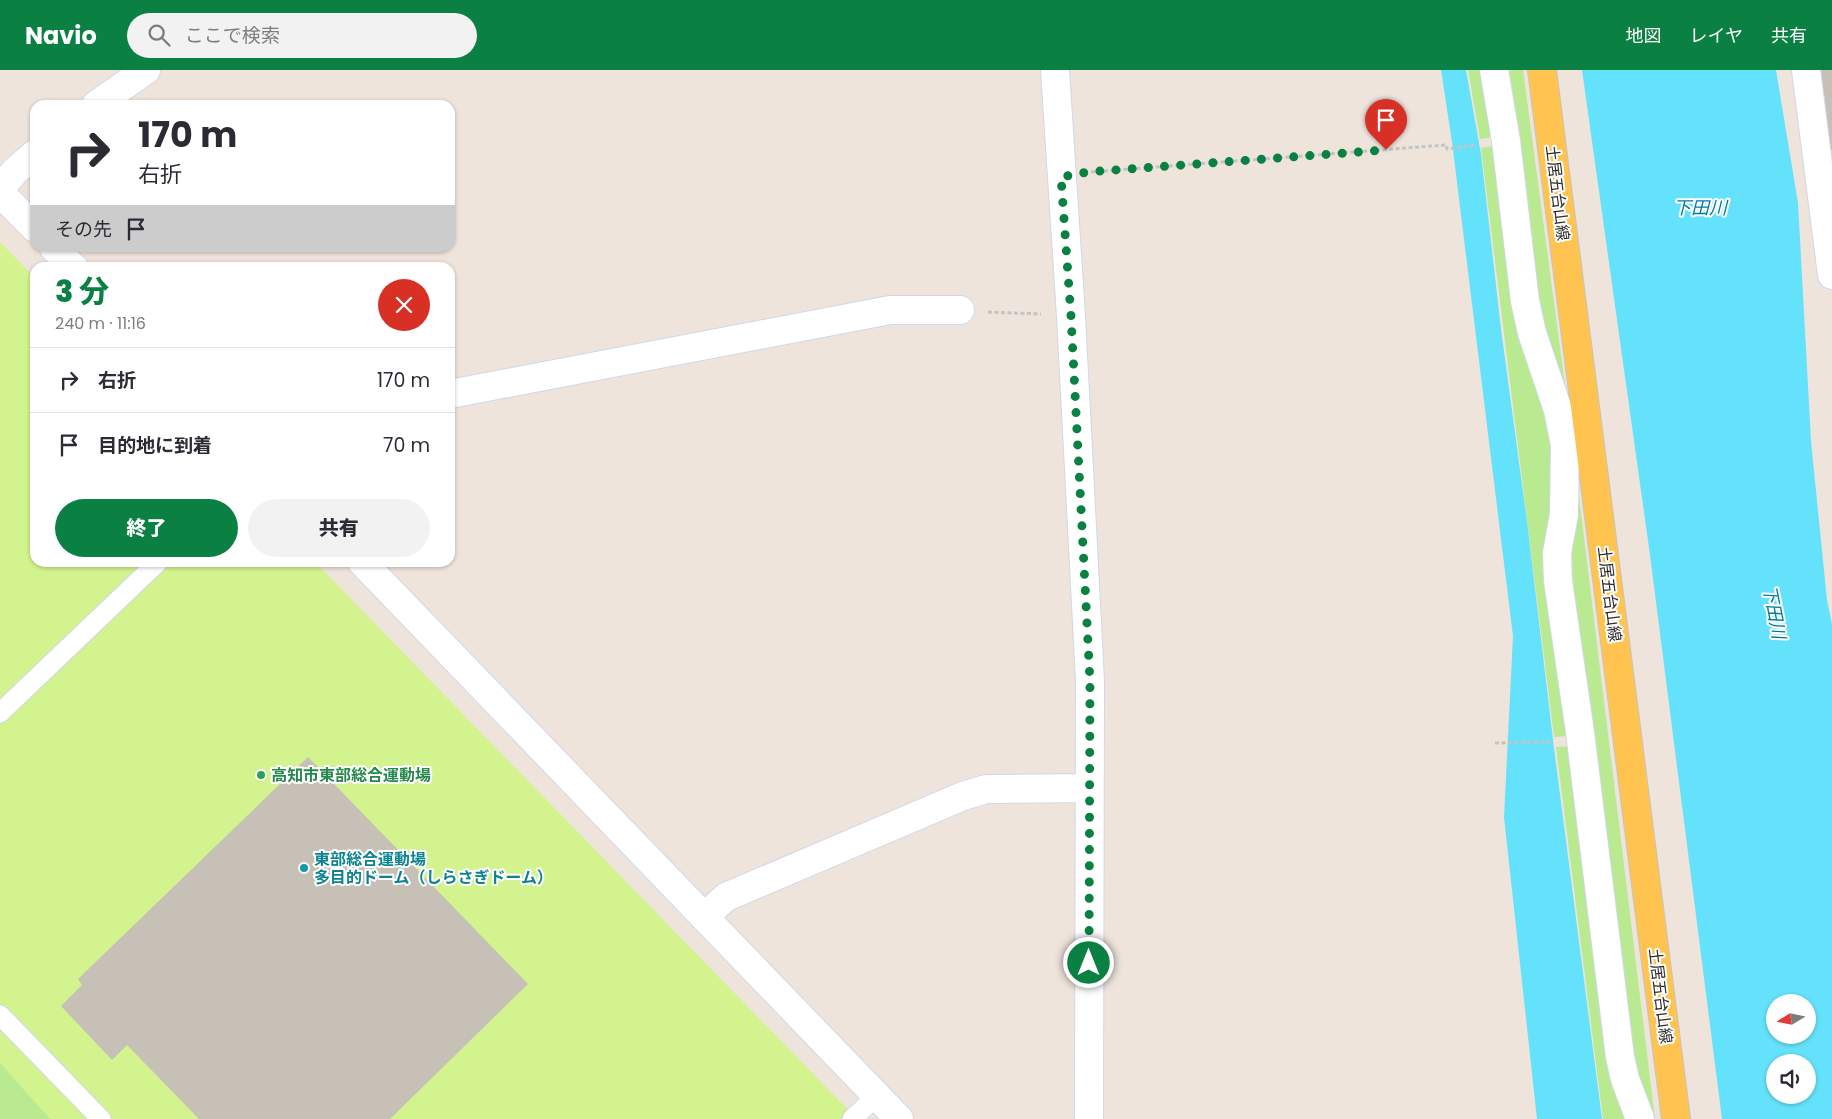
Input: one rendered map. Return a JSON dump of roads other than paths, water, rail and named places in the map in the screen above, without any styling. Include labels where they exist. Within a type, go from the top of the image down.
[{"type":"main road","name":"土居五台山線","points":[[1542,70],[1577,444],[1676,1119]]},
{"type":"street","points":[[103,100],[146,70]]},
{"type":"street","points":[[1055,70],[1071,316],[1090,681],[1089,1119]]},
{"type":"street","points":[[1494,70],[1506,141],[1525,301],[1532,333],[1558,410],[1577,444],[1557,552],[1558,581],[1581,741],[1620,1057],[1625,1079],[1640,1119]]},
{"type":"street","points":[[1806,70],[1832,275]]},
{"type":"street","points":[[0,189],[15,171],[30,158]]},
{"type":"street","points":[[0,193],[30,223]]},
{"type":"street","points":[[58,252],[68,262]]},
{"type":"street","points":[[455,393],[890,310],[960,310]]},
{"type":"street","points":[[367,567],[899,1119]]},
{"type":"street","points":[[704,918],[726,898],[963,796],[986,789],[1089,788]]},
{"type":"lane","points":[[0,713],[153,567]]},
{"type":"lane","points":[[0,1015],[101,1119]]},
{"type":"lane","points":[[852,1119],[877,1096]]},
{"type":"water","points":[[1441,70],[1466,70],[1481,154],[1501,329],[1602,1119],[1537,1119],[1504,817],[1513,636],[1452,142]]},
{"type":"water","name":"下田川","points":[[1582,70],[1776,70],[1798,203],[1811,441],[1827,600],[1832,624],[1832,1119],[1722,1119],[1650,555]]},
{"type":"place","name":"高知市東部総合運動場","points":[[261,775]]},
{"type":"place","name":"東部総合運動場 多目的ドーム（しらさぎドーム）","points":[[304,868]]}]
